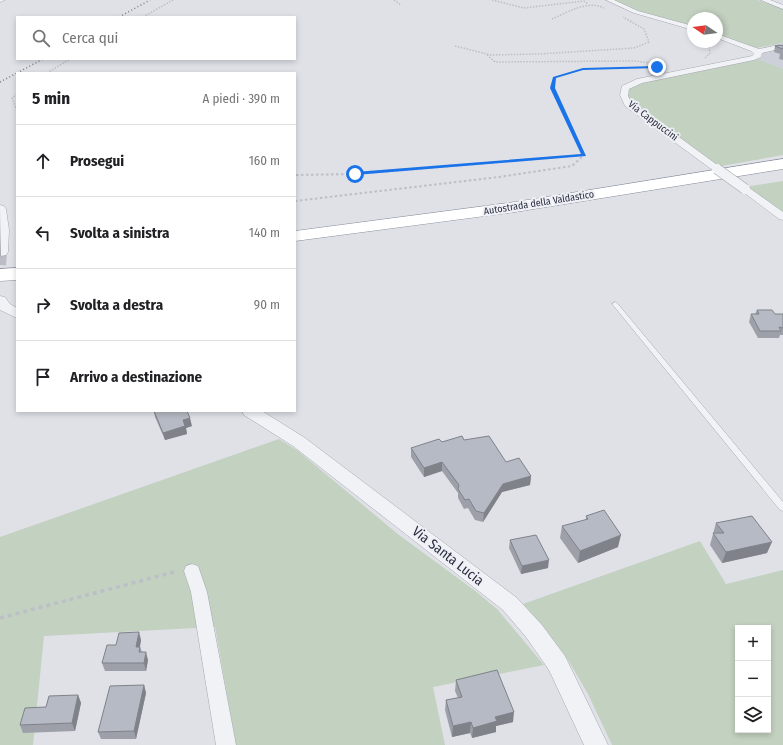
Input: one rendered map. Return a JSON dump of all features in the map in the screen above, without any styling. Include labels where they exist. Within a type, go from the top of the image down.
[{"type":"highway","name":"Autostrada della Valdastico","points":[[296,236],[515,207],[783,164]]},
{"type":"highway","name":"Autostrada della Valdastico","points":[[296,246],[527,218],[783,178]]},
{"type":"highway","points":[[0,260],[16,266]]},
{"type":"highway","points":[[0,275],[16,274]]},
{"type":"street","points":[[612,0],[636,12],[687,26]]},
{"type":"street","points":[[764,0],[783,7]]},
{"type":"street","points":[[723,38],[758,52],[783,46]]},
{"type":"street","name":"Via Cappuccini","points":[[758,52],[758,55],[754,58],[640,81],[625,88],[623,92],[624,98],[628,104],[783,217]]},
{"type":"street","points":[[0,209],[3,230],[0,260]]},
{"type":"street","points":[[0,300],[5,307],[16,313]]},
{"type":"street","name":"Via Santa Lucia","points":[[252,412],[299,442],[510,604],[534,631],[557,663],[596,745]]},
{"type":"street","points":[[192,571],[199,592],[226,745]]},
{"type":"lane","points":[[615,304],[783,508]]},
{"type":"path","points":[[145,16],[173,0]]},
{"type":"path","points":[[394,0],[401,5]]},
{"type":"path","points":[[492,0],[524,8],[584,1],[589,4],[598,5],[608,9]]},
{"type":"path","points":[[552,19],[589,4]]},
{"type":"path","points":[[455,46],[491,55],[539,54],[634,48],[649,42],[644,29],[619,15]]},
{"type":"path","points":[[701,62],[710,53],[709,48]]},
{"type":"path","points":[[485,54],[495,62],[636,61],[650,63],[657,67]]},
{"type":"path","points":[[49,72],[68,60]]},
{"type":"path","points":[[584,155],[552,88],[554,78],[583,69],[664,67]]},
{"type":"path","points":[[16,95],[12,98],[16,108]]},
{"type":"path","points":[[296,175],[355,174],[584,155]]},
{"type":"path","points":[[296,201],[491,178],[572,166],[584,155]]},
{"type":"path","points":[[0,618],[171,572],[192,571]]},
{"type":"shaded area","points":[[783,48],[783,69],[758,59],[762,57],[763,52]]},
{"type":"green space","points":[[611,0],[758,0],[783,9],[783,43],[756,48],[723,37],[723,12],[687,12],[687,25],[640,12]]},
{"type":"green space","points":[[758,59],[783,69],[783,155],[716,167],[636,108],[628,100],[626,95],[630,88],[641,83]]},
{"type":"green space","points":[[783,181],[783,214],[744,187]]},
{"type":"green space","points":[[279,439],[298,451],[399,535],[474,590],[497,609],[544,665],[433,687],[445,745],[236,745],[215,627],[44,636],[33,745],[0,745],[0,537]]},
{"type":"green space","points":[[700,541],[726,584],[783,570],[783,745],[612,745],[588,694],[568,660],[523,604]]},
{"type":"building","points":[[783,45],[783,49],[775,46]]},
{"type":"building","points":[[757,310],[772,310],[775,314],[783,314],[783,328],[779,327],[781,331],[760,331],[751,314],[759,314]]},
{"type":"building","points":[[154,412],[187,412],[190,418],[183,420],[185,426],[163,433]]},
{"type":"building","points":[[462,436],[464,440],[489,436],[506,462],[519,458],[531,476],[503,484],[484,513],[476,511],[469,499],[465,500],[458,489],[459,485],[442,462],[424,468],[411,448],[439,439],[442,442]]},
{"type":"building","points":[[604,510],[621,535],[580,551],[562,526],[588,519],[586,516]]},
{"type":"building","points":[[752,516],[772,542],[726,552],[713,533],[724,533],[716,523]]},
{"type":"building","points":[[536,535],[549,560],[522,566],[510,540]]},
{"type":"building","points":[[139,632],[136,647],[140,647],[139,652],[146,652],[144,663],[102,663],[107,645],[116,645],[119,633]]},
{"type":"building","points":[[497,670],[514,712],[495,717],[497,721],[473,728],[471,722],[453,726],[446,700],[462,697],[456,680]]},
{"type":"building","points":[[144,685],[134,731],[98,732],[110,686]]},
{"type":"building","points":[[78,695],[72,723],[20,725],[25,708],[46,707],[49,696]]},
{"type":"tunnel","points":[[0,265],[1,252]]},
{"type":"railway","points":[[121,16],[150,0]]},
{"type":"railway","points":[[19,72],[41,60]]},
{"type":"railway","points":[[0,82],[16,74]]},
{"type":"route","points":[[355,174],[584,155],[552,88],[554,78],[583,69],[657,67]]}]
